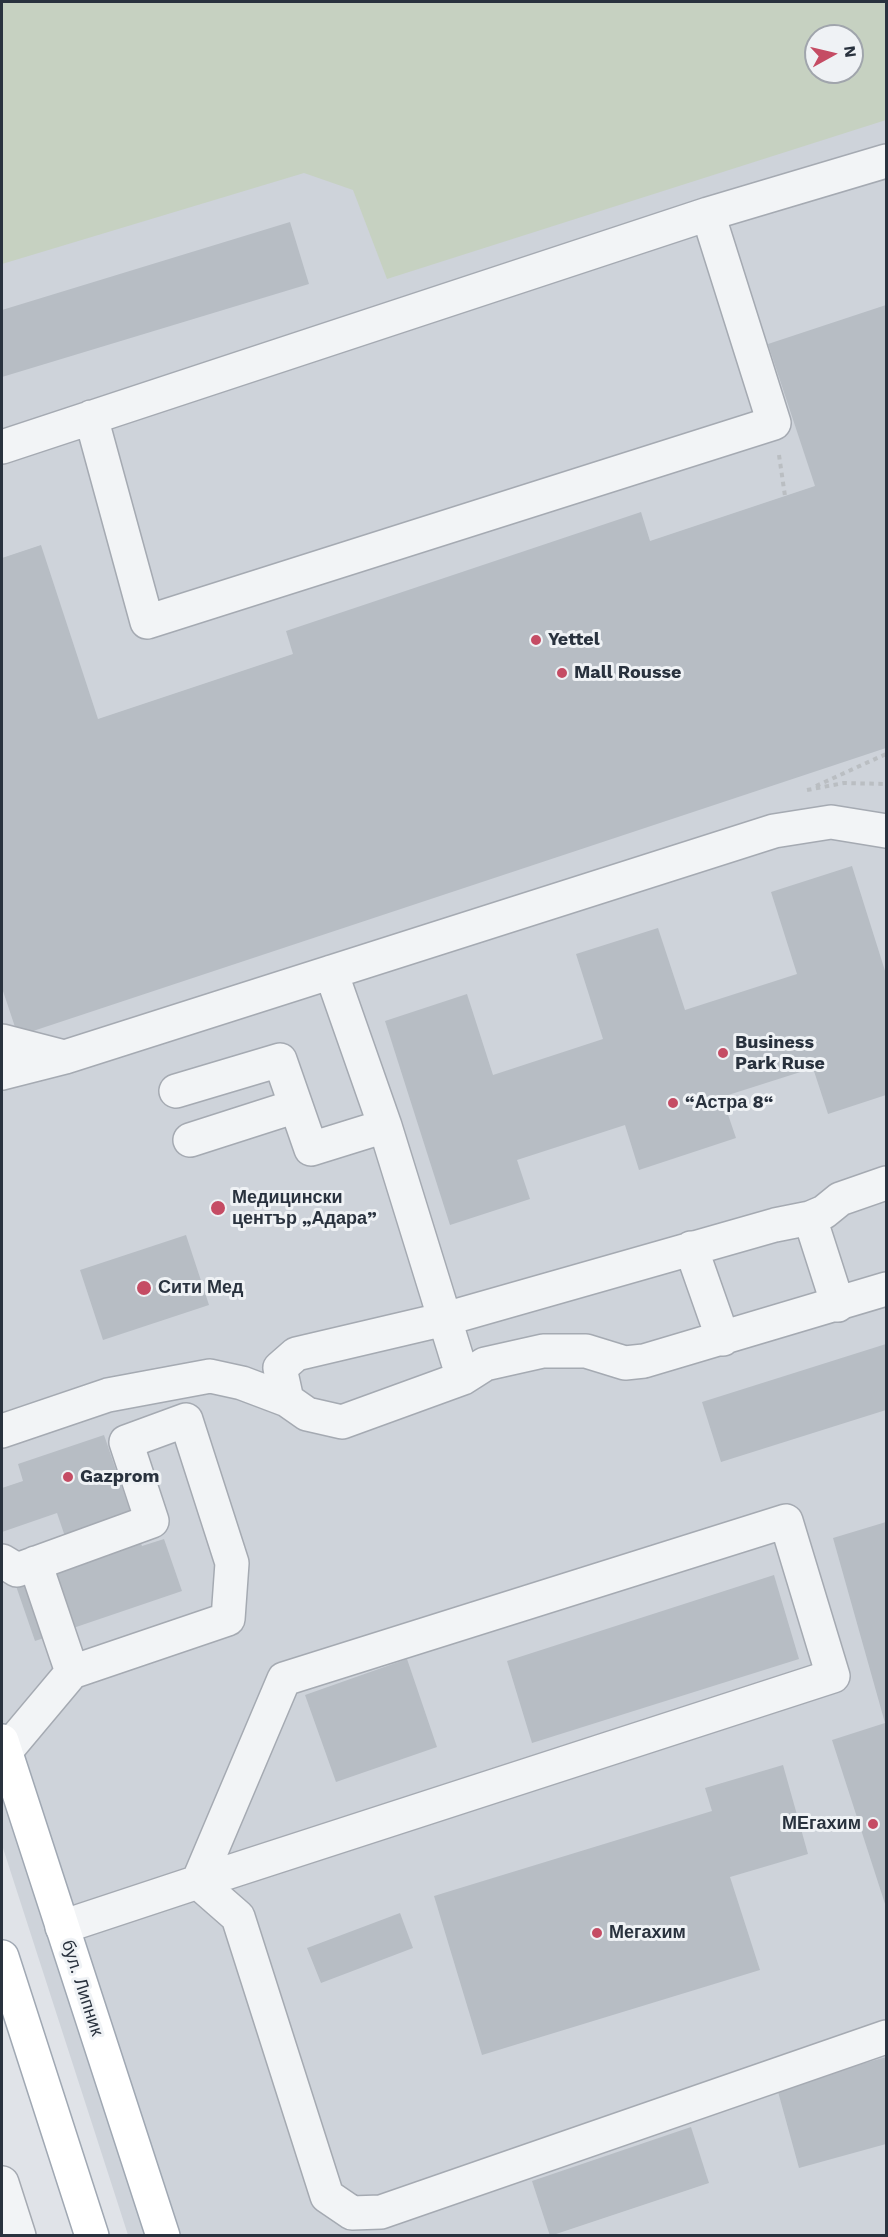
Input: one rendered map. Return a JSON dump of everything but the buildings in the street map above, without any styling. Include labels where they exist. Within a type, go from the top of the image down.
[{"type":"main road","name":"бул. Липник","points":[[3,1748],[163,2235]]},
{"type":"main road","points":[[2,1957],[92,2235]]},
{"type":"street","points":[[2,447],[708,214],[886,161]]},
{"type":"street","points":[[91,417],[147,622],[774,423],[708,214]]},
{"type":"street","points":[[2,1073],[65,1057],[774,831],[831,822],[885,836]]},
{"type":"street","points":[[331,972],[385,1126],[463,1378]]},
{"type":"street","points":[[2,1041],[65,1057]]},
{"type":"street","points":[[176,1091],[280,1060],[311,1149],[385,1126]]},
{"type":"street","points":[[190,1140],[296,1106]]},
{"type":"street","points":[[287,1400],[280,1368],[296,1354],[445,1319],[691,1248],[810,1218],[824,1212],[840,1199],[886,1182]]},
{"type":"street","points":[[810,1218],[838,1305]]},
{"type":"street","points":[[691,1248],[723,1339]]},
{"type":"street","points":[[2,1431],[108,1395],[210,1376],[242,1383],[287,1400],[307,1414],[342,1422],[463,1378],[485,1364],[543,1351],[586,1351],[625,1363],[644,1362],[838,1305],[886,1288]]},
{"type":"street","points":[[2,1561],[17,1570],[152,1521],[126,1442],[186,1420],[232,1563],[228,1619],[72,1672],[3,1748]]},
{"type":"street","points":[[62,1927],[833,1676],[786,1521],[284,1679],[198,1882]]},
{"type":"street","points":[[35,1563],[72,1672]]},
{"type":"street","points":[[198,1882],[238,1917],[327,2196],[352,2213],[381,2212],[886,2037]]},
{"type":"street","points":[[2,2183],[19,2235]]},
{"type":"path","points":[[774,423],[785,496]]},
{"type":"path","points":[[810,788],[886,754]]},
{"type":"shaded area","points":[[2,2],[886,2],[886,2235],[128,2235],[2,1845]]},
{"type":"green space","points":[[2,2],[886,2],[886,120],[387,279],[353,190],[304,173],[2,264]]},
{"type":"place","name":"Yettel","points":[[536,640]]},
{"type":"place","name":"Mall Rousse","points":[[562,673]]},
{"type":"place","name":"Business Park Ruse","points":[[723,1053]]},
{"type":"place","name":"“Астра 8“","points":[[673,1103]]},
{"type":"place","name":"Медицински център „Адара”","points":[[218,1208]]},
{"type":"place","name":"Сити Мед","points":[[144,1288]]},
{"type":"place","name":"Gazprom","points":[[68,1477]]},
{"type":"place","name":"МЕгахим","points":[[873,1824]]},
{"type":"place","name":"Мегахим","points":[[597,1933]]}]
